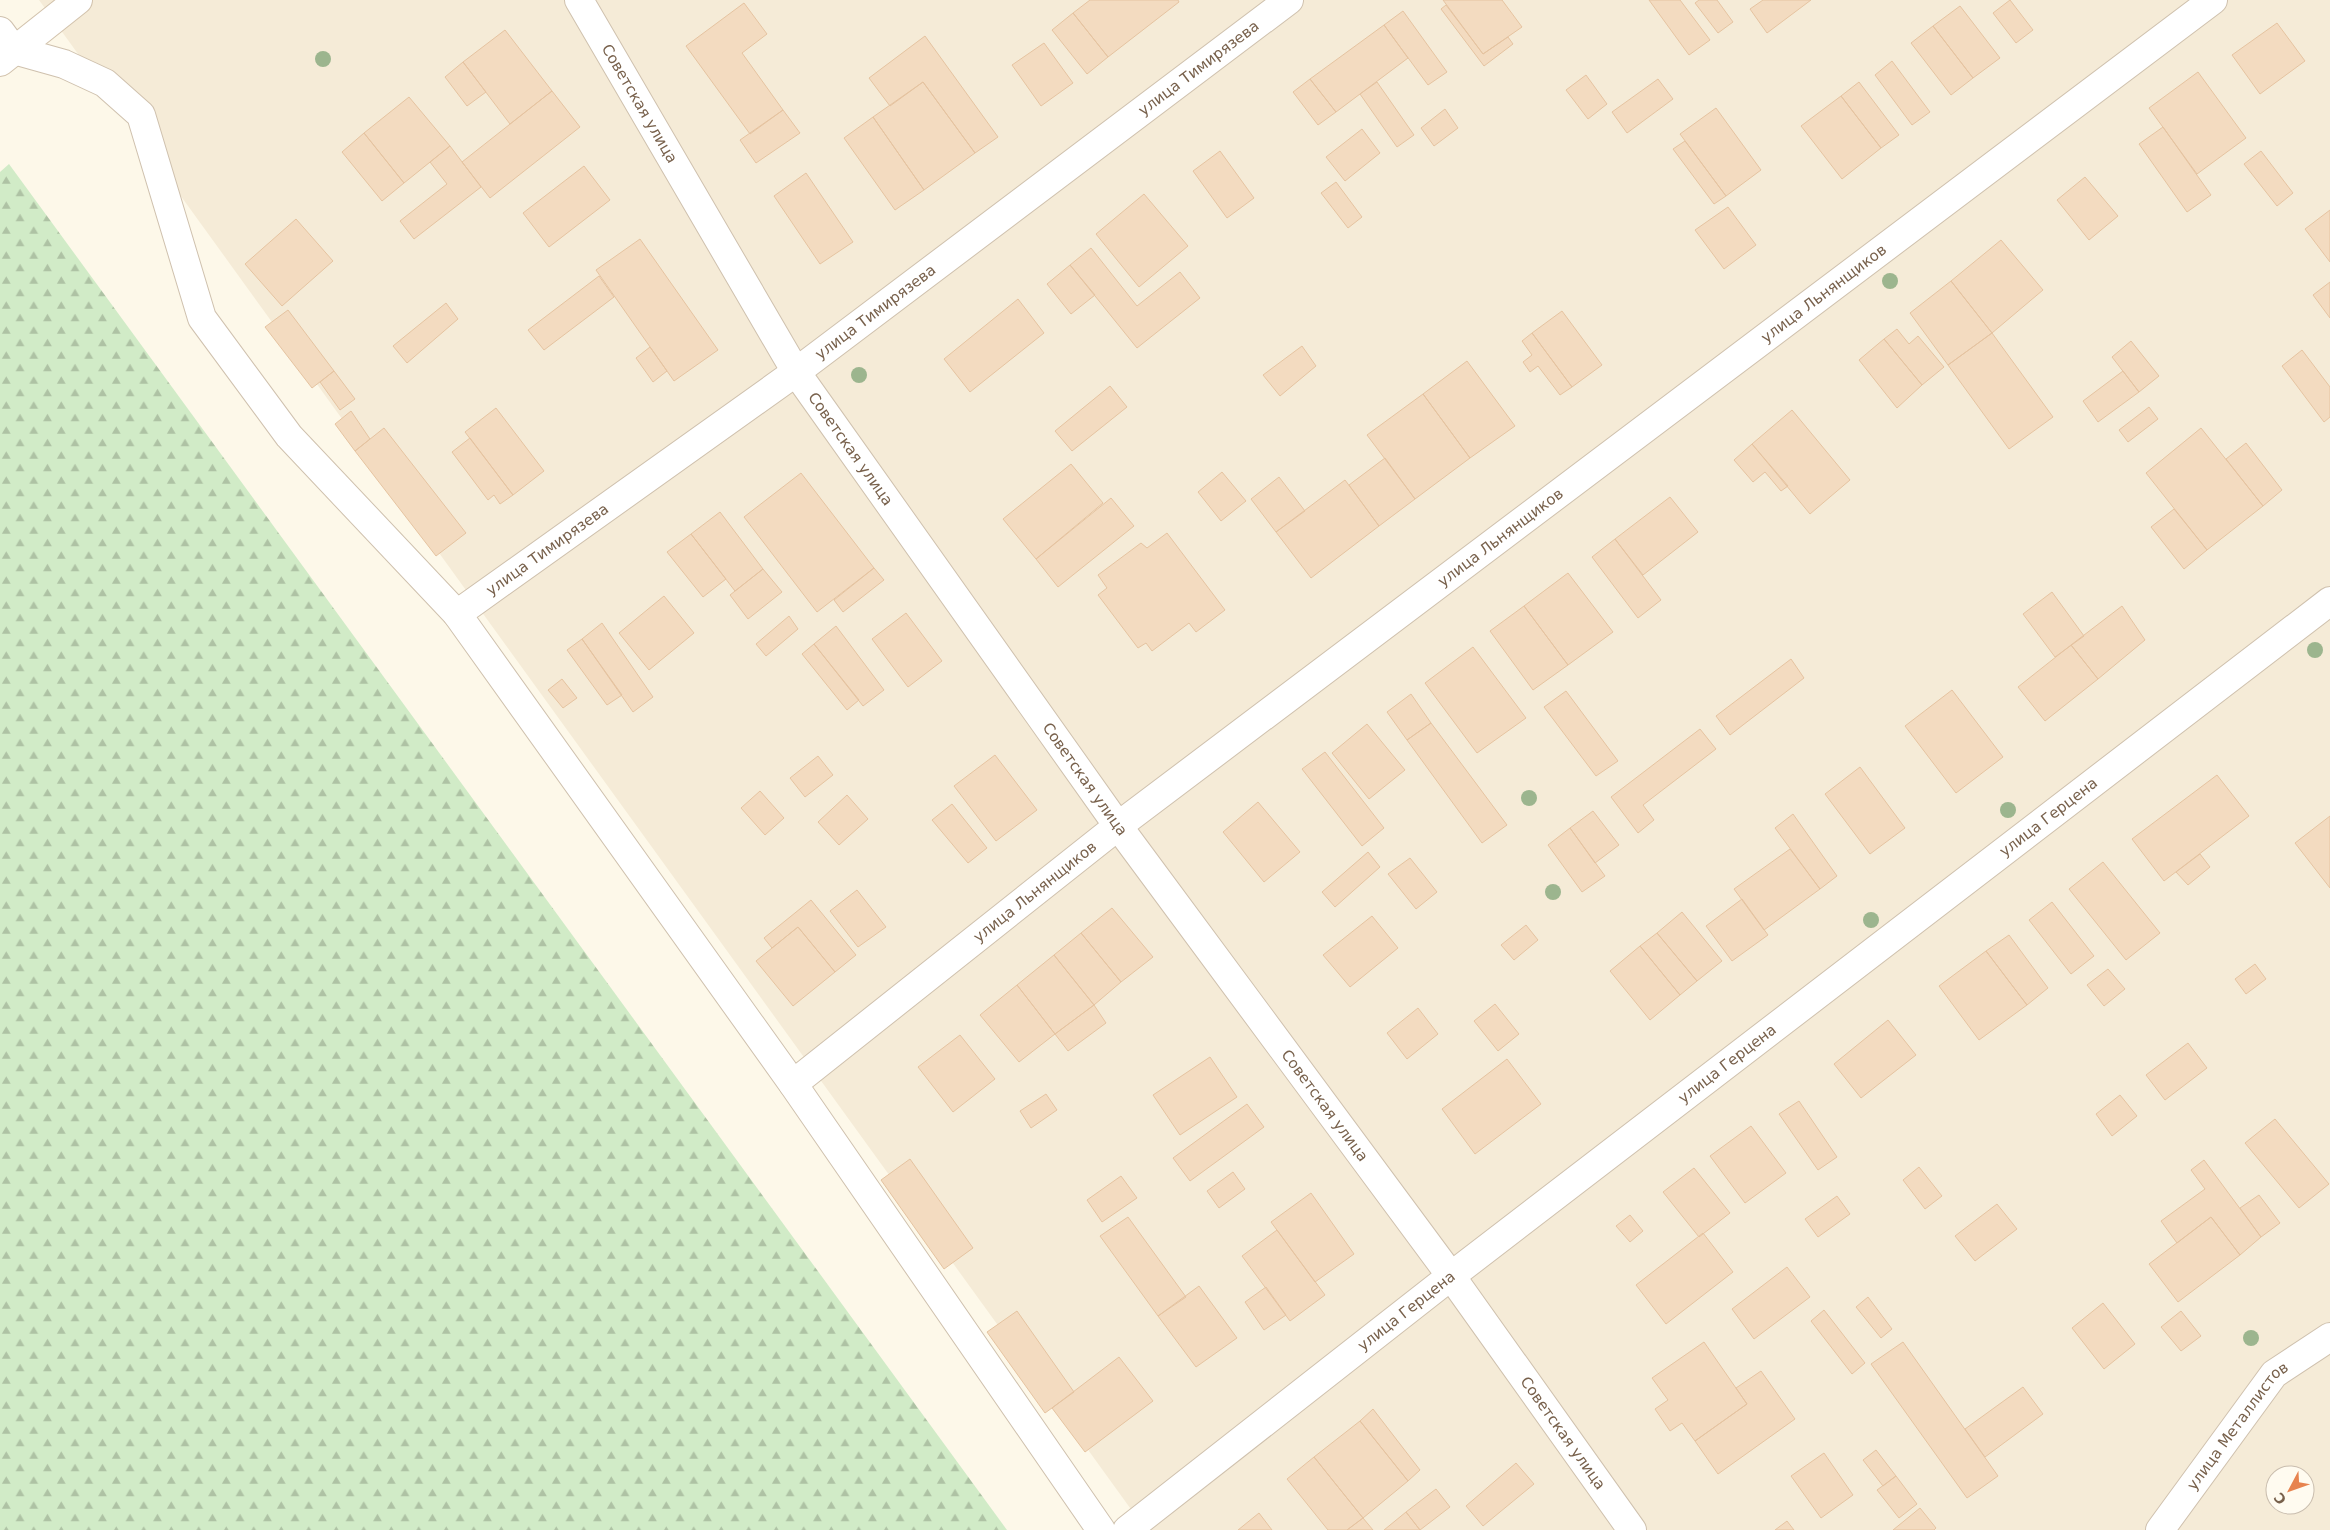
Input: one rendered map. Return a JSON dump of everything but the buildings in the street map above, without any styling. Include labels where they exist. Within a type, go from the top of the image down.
[{"type":"street","points":[[5,48],[78,0]]},
{"type":"street","name":"Советская улица","points":[[580,0],[796,372],[1118,826],[1451,1276],[1632,1530]]},
{"type":"street","name":"улица Тимирязева","points":[[457,614],[796,372],[1289,0]]},
{"type":"street","name":"улица Льнянщиков","points":[[793,1084],[1118,826],[2214,0]]},
{"type":"street","points":[[5,48],[64,64],[105,83],[141,115],[202,318],[289,436],[457,614],[793,1084],[1101,1530]]},
{"type":"street","name":"улица Герцена","points":[[1127,1530],[1451,1276],[2330,601]]},
{"type":"street","name":"улица Металлистов","points":[[2160,1530],[2274,1374],[2330,1337]]},
{"type":"shaded area","points":[[39,0],[2330,0],[2330,1530],[1146,1530]]},
{"type":"green space","points":[[9,164],[1007,1530],[0,1530],[0,172]]}]
